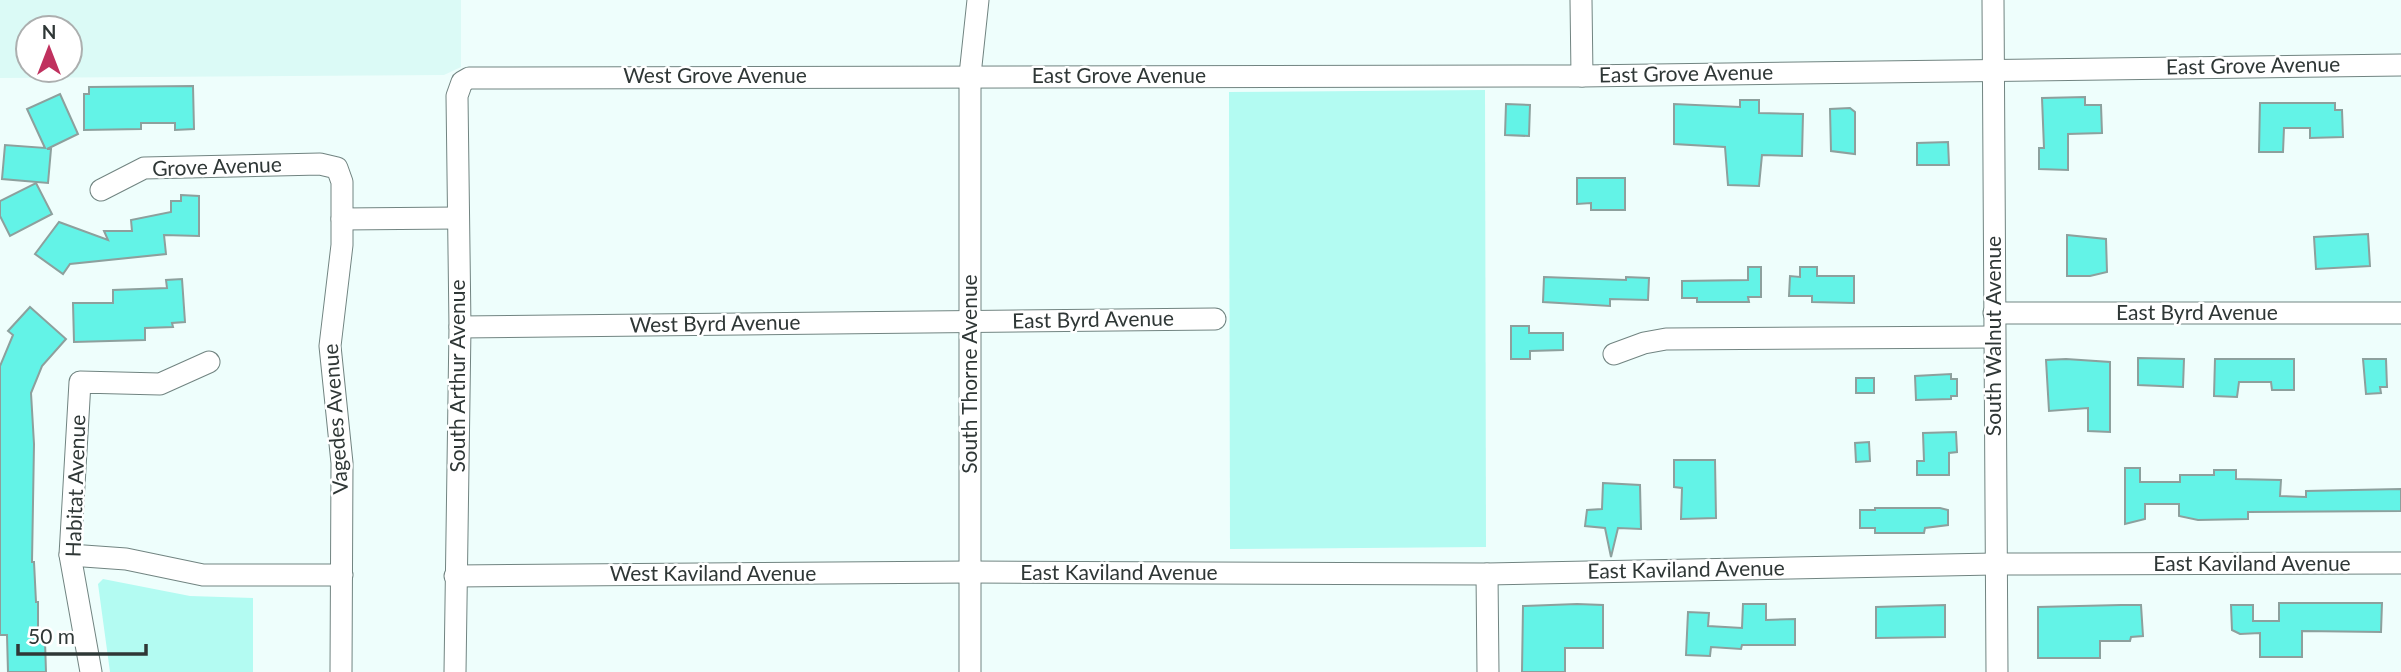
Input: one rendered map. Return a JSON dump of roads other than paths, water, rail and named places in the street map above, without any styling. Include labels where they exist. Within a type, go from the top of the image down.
[{"type":"street","name":"South Thorne Avenue","points":[[970,672],[970,75],[978,0]]},
{"type":"street","points":[[1581,0],[1582,76]]},
{"type":"street","name":"South Walnut Avenue","points":[[1993,0],[1994,564],[1997,672]]},
{"type":"street","name":"East Grove Avenue","points":[[970,75],[1582,76],[2401,65]]},
{"type":"street","name":"West Grove Avenue","points":[[461,82],[478,77],[970,75]]},
{"type":"street","name":"South Arthur Avenue","points":[[455,672],[460,327],[457,96],[461,82]]},
{"type":"street","name":"Grove Avenue","points":[[102,190],[144,168],[320,164],[337,168]]},
{"type":"street","name":"Vagedes Avenue","points":[[337,168],[342,182],[342,245],[330,346],[341,436],[341,672]]},
{"type":"street","points":[[342,219],[457,218]]},
{"type":"street","name":"East Byrd Avenue","points":[[1994,313],[2401,313]]},
{"type":"street","name":"East Byrd Avenue","points":[[970,321],[1215,319]]},
{"type":"street","name":"West Byrd Avenue","points":[[460,327],[970,321]]},
{"type":"street","points":[[1615,354],[1644,342],[1666,339],[1994,337]]},
{"type":"street","name":"Habitat Avenue","points":[[91,672],[70,555],[80,382],[160,384],[209,362]]},
{"type":"street","points":[[70,555],[126,559],[203,575],[342,575]]},
{"type":"street","name":"East Kaviland Avenue","points":[[970,572],[1487,574],[1994,564],[2401,563]]},
{"type":"street","name":"West Kaviland Avenue","points":[[455,576],[970,572]]},
{"type":"street","points":[[1487,574],[1488,672]]}]
